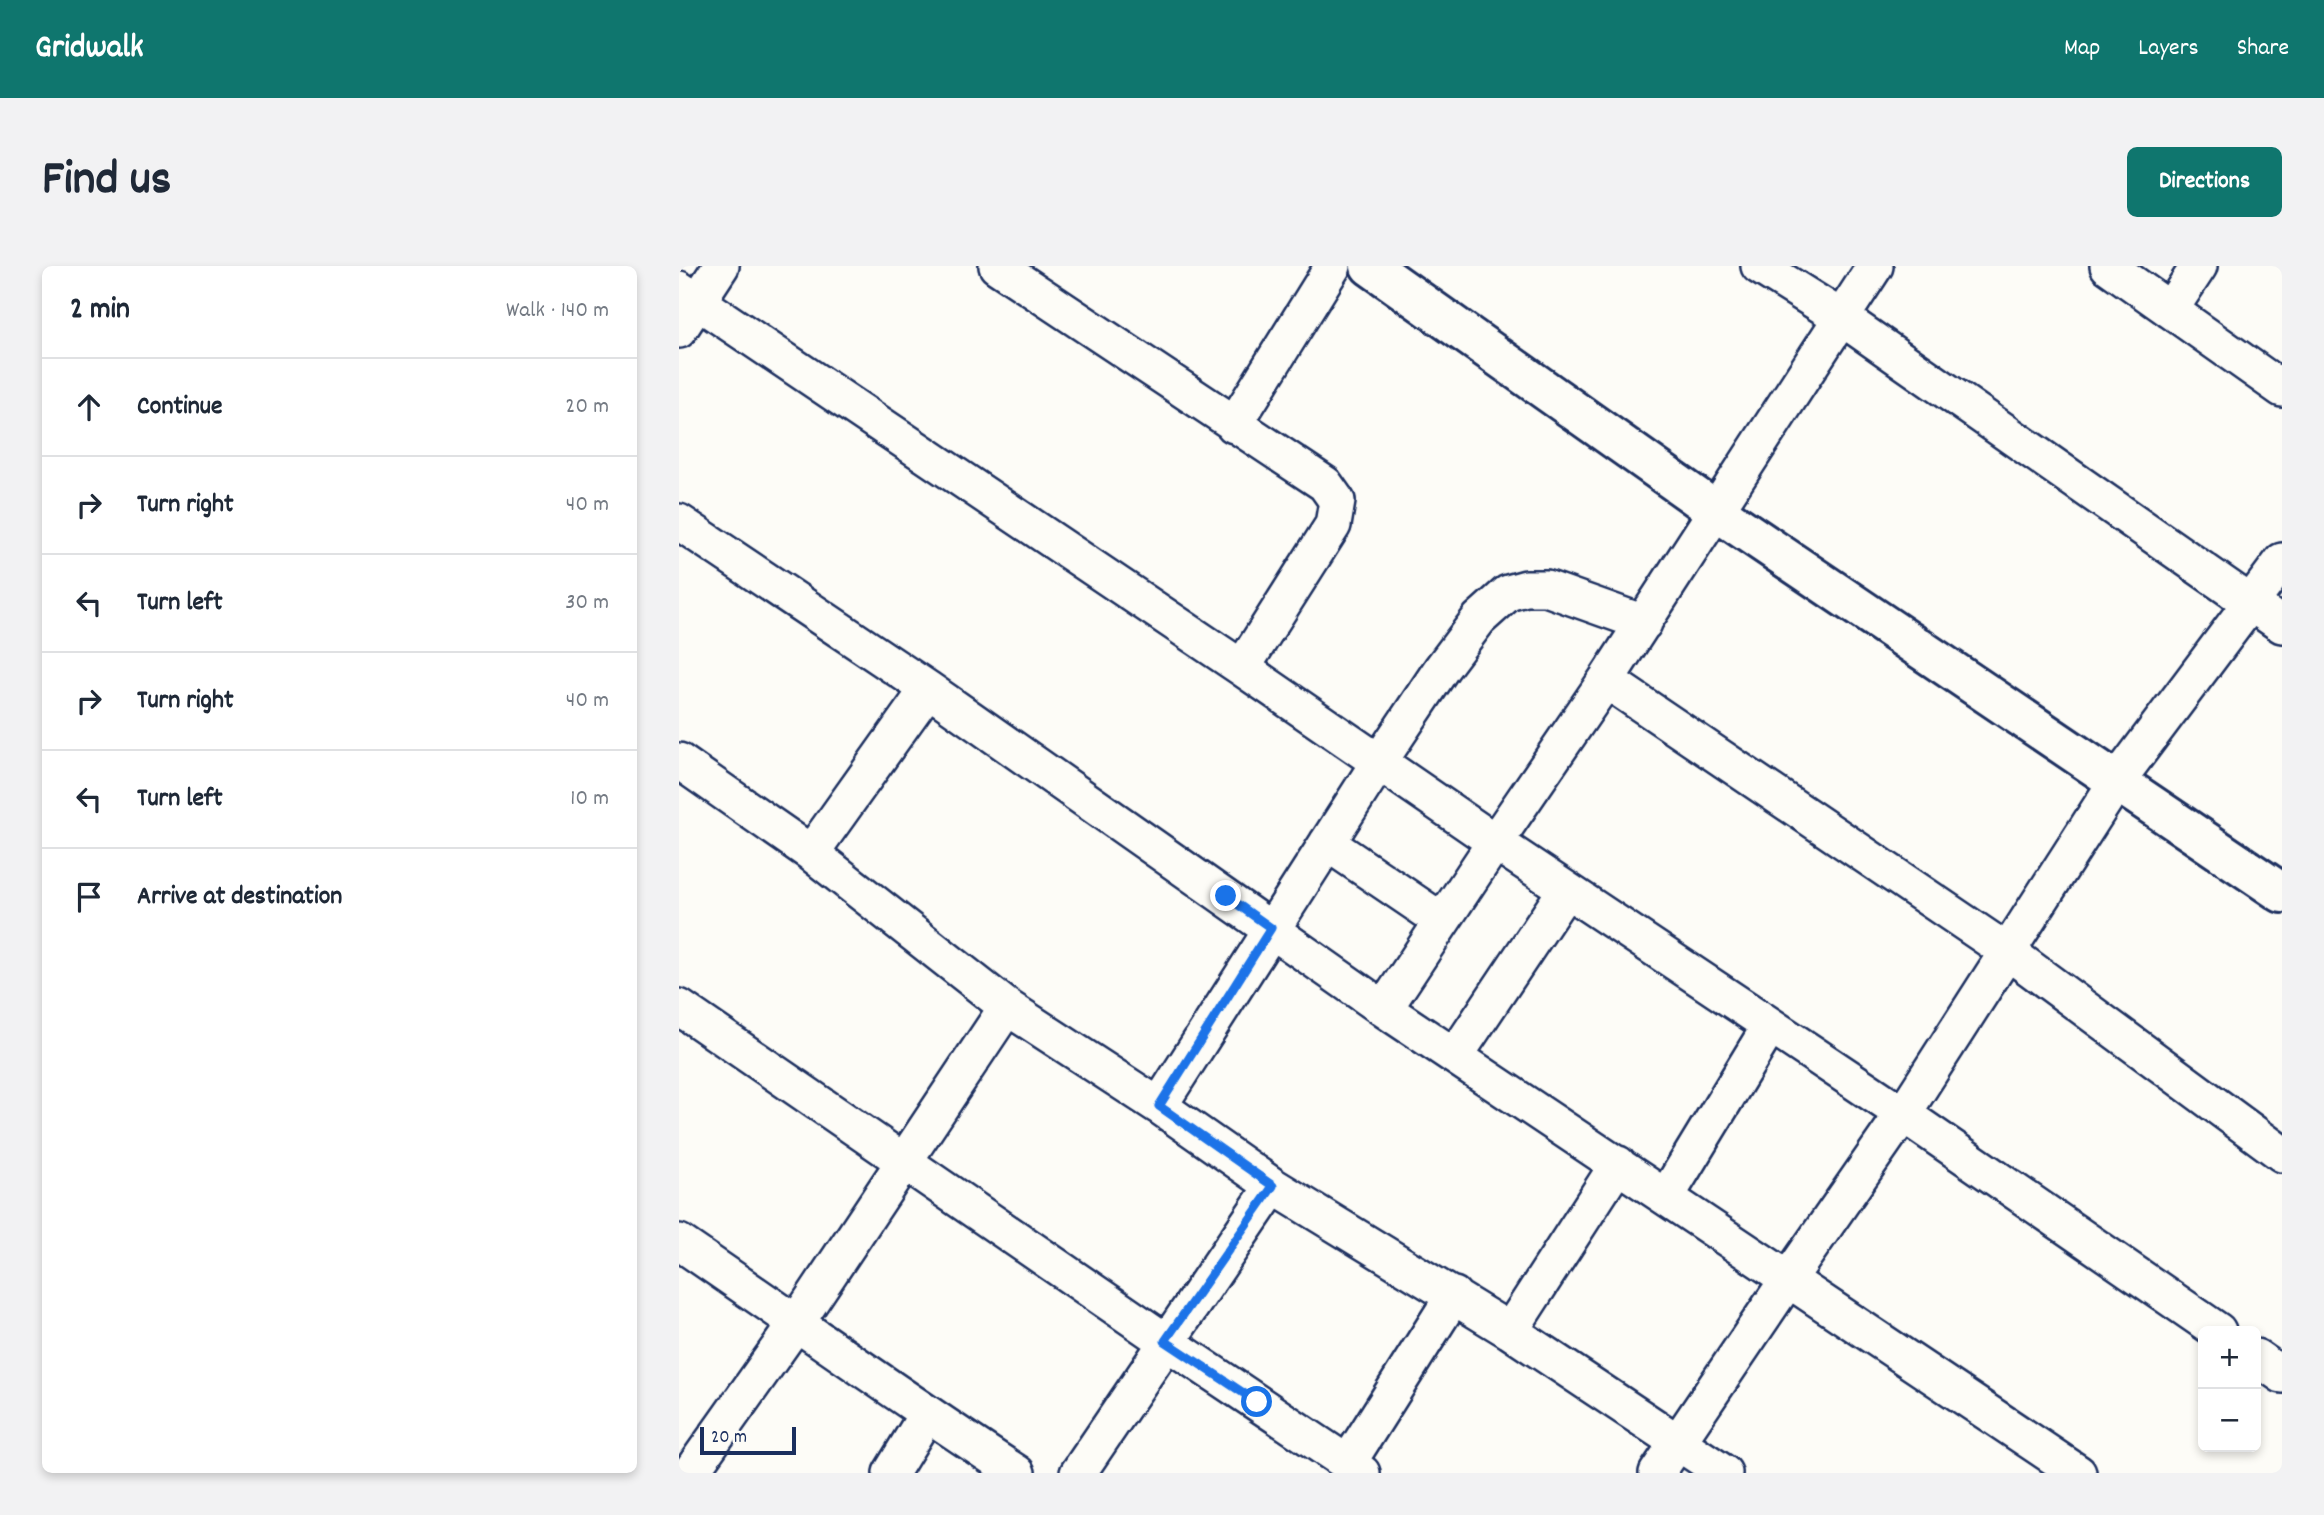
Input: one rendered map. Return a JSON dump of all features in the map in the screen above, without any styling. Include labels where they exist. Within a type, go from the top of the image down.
[{"type":"street","points":[[721,266],[685,307],[1242,668],[1566,890],[1903,1114],[2211,1326]]},
{"type":"street","points":[[997,266],[1325,484],[1337,501],[1333,525],[1242,668]]},
{"type":"street","points":[[1234,425],[1333,266]]},
{"type":"street","points":[[1370,266],[1716,511],[2282,893]]},
{"type":"street","points":[[1759,266],[1842,318],[2282,625]]},
{"type":"street","points":[[1384,1009],[1644,623],[1875,266]]},
{"type":"street","points":[[2108,266],[2282,389]]},
{"type":"street","points":[[2170,310],[2200,266]]},
{"type":"street","points":[[679,522],[928,689],[1384,1009],[2078,1473]]},
{"type":"street","points":[[1657,1473],[1903,1114],[2117,781],[2282,561]]},
{"type":"street","points":[[1159,1106],[1379,762],[1442,668],[1479,619],[1509,593],[1526,588],[1546,588],[1644,623]]},
{"type":"street","points":[[1606,680],[2008,952],[2282,1154]]},
{"type":"street","points":[[811,853],[928,689]]},
{"type":"street","points":[[679,761],[811,853],[1007,1007],[1159,1106],[1273,1186],[1454,1295],[1724,1473]]},
{"type":"street","points":[[1327,844],[1442,921]]},
{"type":"street","points":[[1455,1056],[1566,890]]},
{"type":"street","points":[[679,1007],[1165,1341],[1355,1468],[1454,1295]]},
{"type":"street","points":[[690,1473],[797,1322],[1007,1007]]},
{"type":"street","points":[[1666,1197],[1770,1026]]},
{"type":"street","points":[[1510,1331],[1618,1164]]},
{"type":"street","points":[[1078,1473],[1165,1341],[1273,1186]]},
{"type":"street","points":[[679,1242],[1017,1473]]},
{"type":"street","points":[[2261,1360],[2282,1375]]},
{"type":"street","points":[[891,1473],[927,1414]]},
{"type":"route","points":[[1226,896],[1271,928],[1159,1106],[1273,1186],[1165,1341],[1257,1402]]}]
